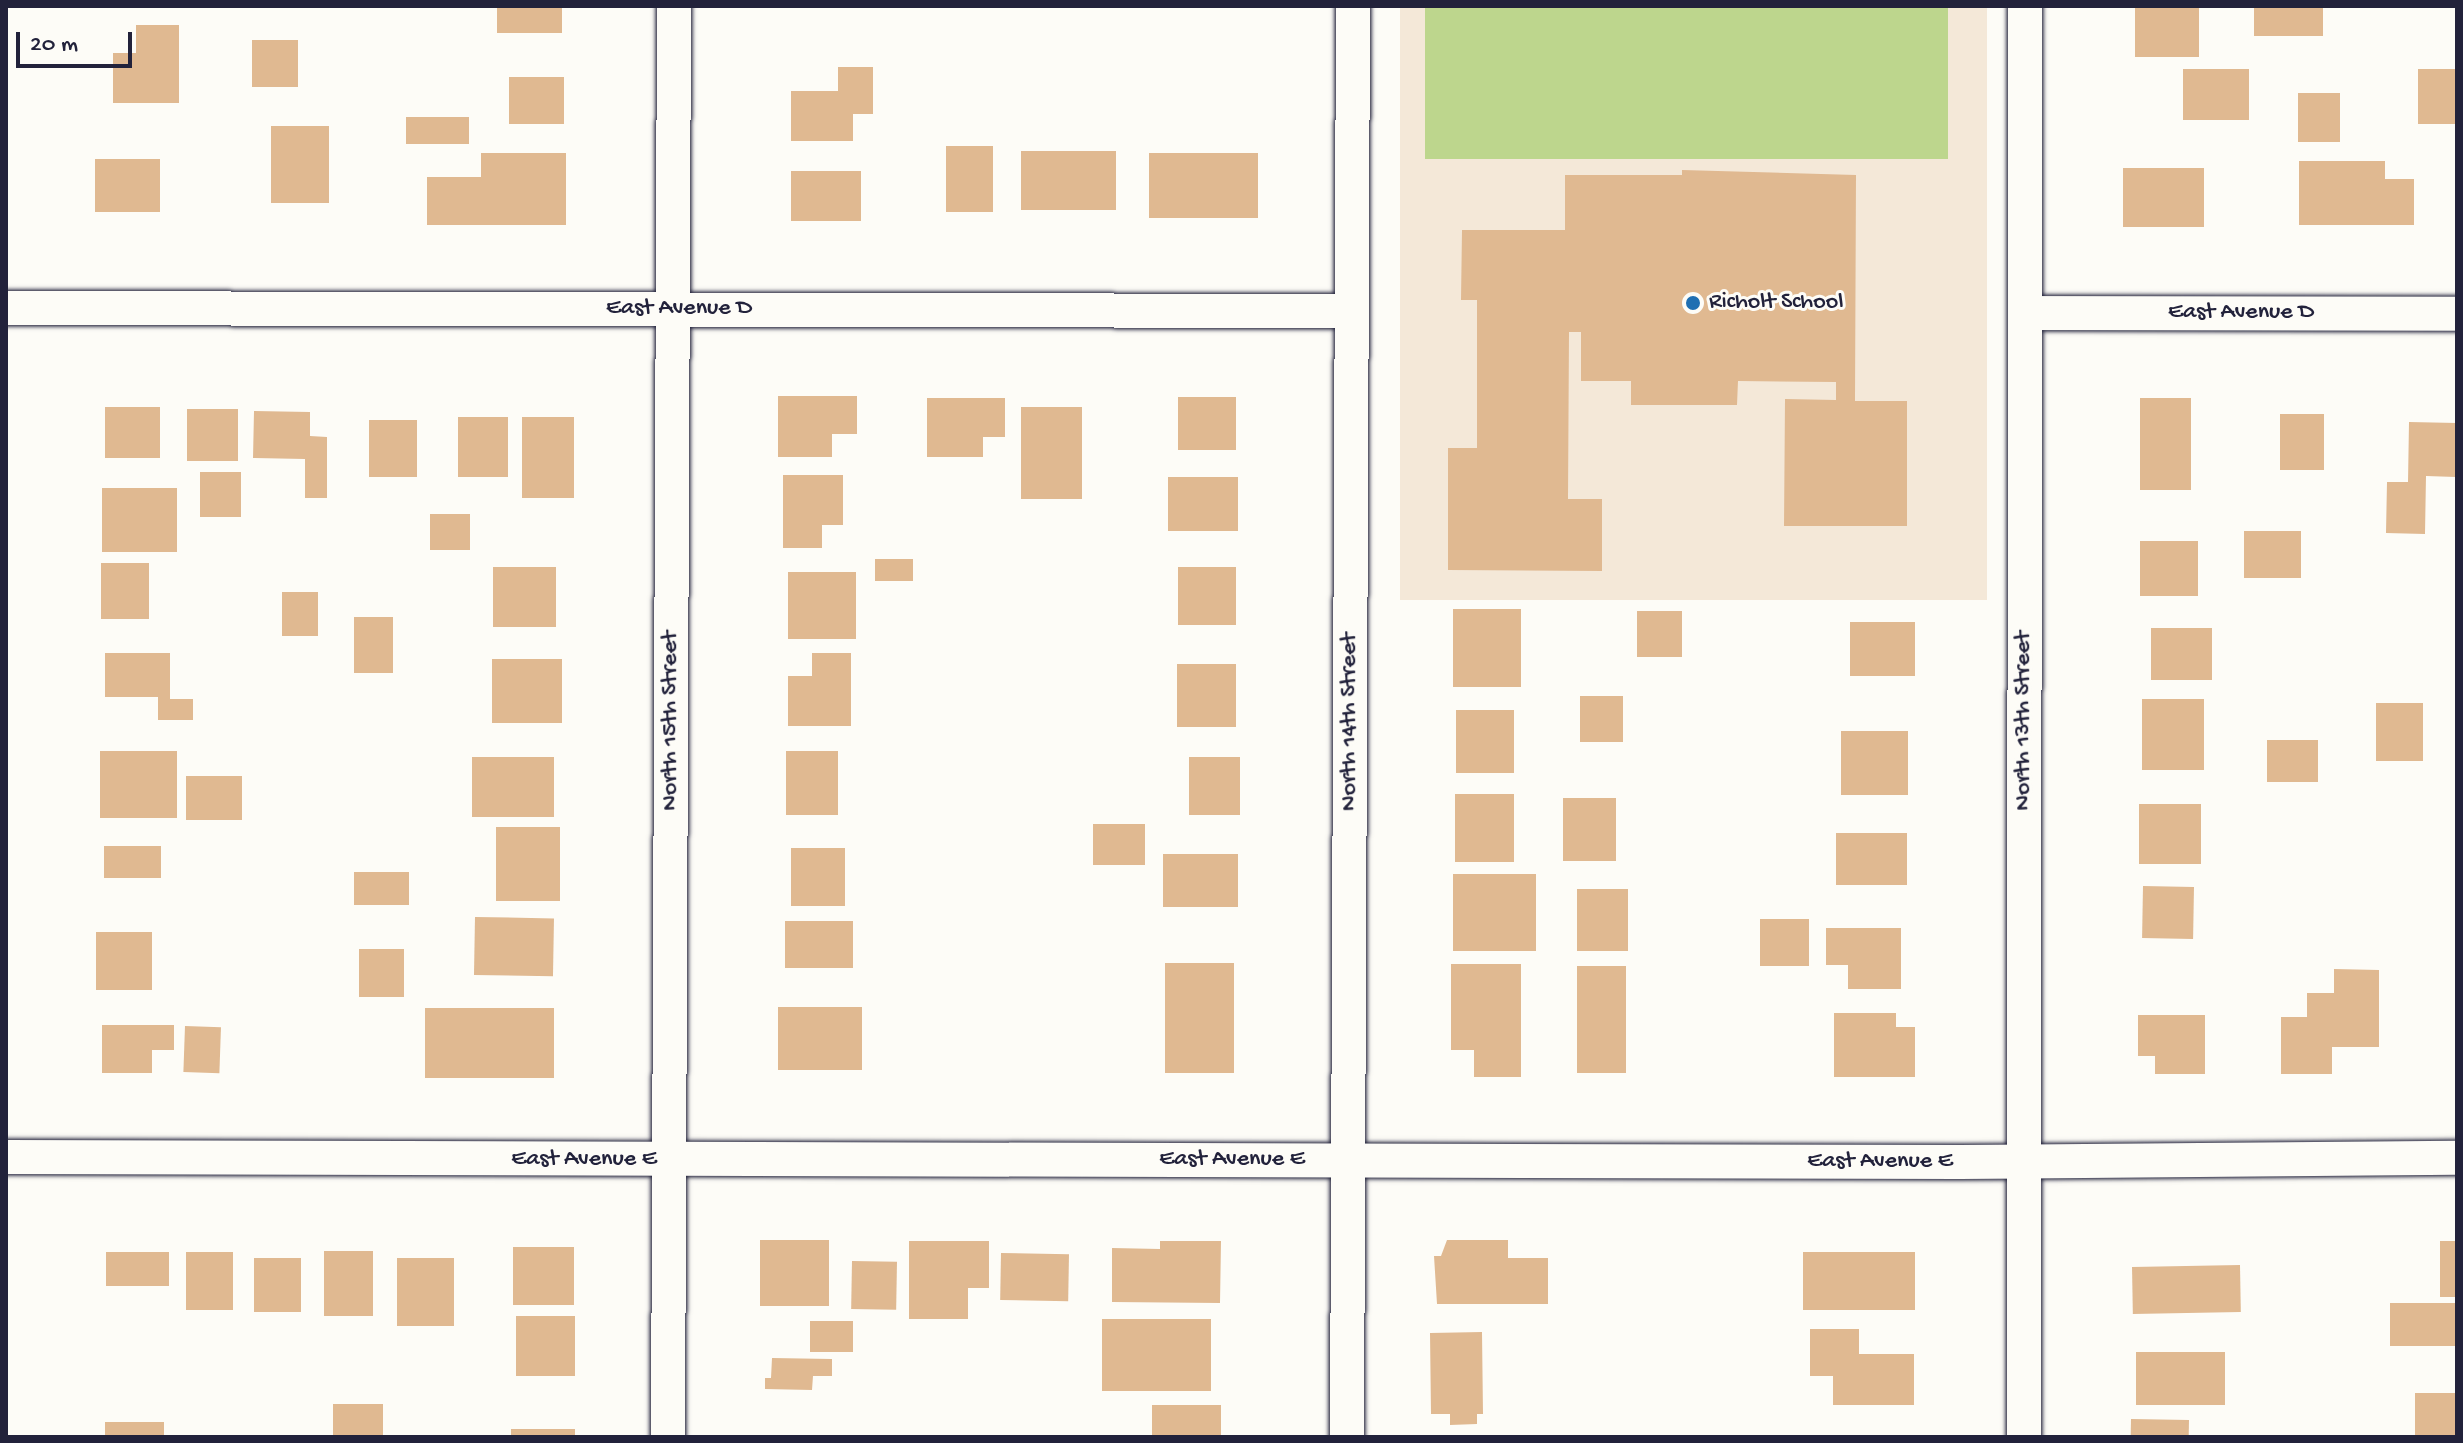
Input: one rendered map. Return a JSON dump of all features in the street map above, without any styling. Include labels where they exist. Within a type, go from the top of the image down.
[{"type":"street","name":"North 15th Street","points":[[668,1437],[674,6]]},
{"type":"street","name":"North 14th Street","points":[[1347,1437],[1353,6]]},
{"type":"street","name":"North 13th Street","points":[[2024,1437],[2025,6]]},
{"type":"street","name":"East Avenue D","points":[[6,308],[1352,311]]},
{"type":"street","name":"East Avenue D","points":[[2025,313],[2457,314]]},
{"type":"street","name":"East Avenue E","points":[[6,1157],[2023,1162],[2457,1158]]},
{"type":"shaded area","name":"Richolt School","points":[[1400,6],[1987,6],[1987,600],[1400,600]]},
{"type":"green space","points":[[1425,6],[1948,6],[1948,159],[1425,159]]},
{"type":"building","points":[[497,6],[562,6],[562,33],[497,33]]},
{"type":"building","points":[[2135,6],[2199,6],[2199,57],[2135,57]]},
{"type":"building","points":[[2254,6],[2323,6],[2323,36],[2254,36]]},
{"type":"building","points":[[136,25],[179,25],[179,103],[113,103],[113,53],[136,53]]},
{"type":"building","points":[[252,40],[298,40],[298,87],[252,87]]},
{"type":"building","points":[[838,67],[873,67],[873,114],[853,114],[853,141],[791,141],[791,91],[838,91]]},
{"type":"building","points":[[2183,69],[2249,69],[2249,120],[2183,120]]},
{"type":"building","points":[[2418,69],[2457,69],[2457,124],[2418,124]]},
{"type":"building","points":[[509,77],[564,77],[564,124],[509,124]]},
{"type":"building","points":[[2298,93],[2340,93],[2340,142],[2298,142]]},
{"type":"building","points":[[406,117],[469,117],[469,144],[406,144]]},
{"type":"building","points":[[271,126],[329,126],[329,203],[271,203]]},
{"type":"building","points":[[946,146],[993,146],[993,212],[946,212]]},
{"type":"building","points":[[1021,151],[1116,151],[1116,210],[1021,210]]},
{"type":"building","points":[[481,153],[566,153],[566,225],[427,225],[427,177],[481,177]]},
{"type":"building","points":[[1149,153],[1258,153],[1258,218],[1149,218]]},
{"type":"building","points":[[95,159],[160,159],[160,212],[95,212]]},
{"type":"building","points":[[2299,161],[2385,161],[2385,179],[2414,179],[2414,225],[2299,225]]},
{"type":"building","points":[[2123,168],[2204,168],[2204,227],[2123,227]]},
{"type":"building","points":[[1682,170],[1856,175],[1855,401],[1907,401],[1907,526],[1784,526],[1785,399],[1836,400],[1836,382],[1738,381],[1737,405],[1631,405],[1631,381],[1581,381],[1581,332],[1569,332],[1568,499],[1602,499],[1602,571],[1448,570],[1448,448],[1477,448],[1477,300],[1461,300],[1462,230],[1565,230],[1565,175],[1682,175]]},
{"type":"building","points":[[791,171],[861,171],[861,221],[791,221]]},
{"type":"building","points":[[778,396],[857,396],[857,434],[832,434],[832,457],[778,457]]},
{"type":"building","points":[[1178,397],[1236,397],[1236,450],[1178,450]]},
{"type":"building","points":[[927,398],[1005,398],[1005,437],[983,437],[983,457],[927,457]]},
{"type":"building","points":[[2140,398],[2191,398],[2191,490],[2140,490]]},
{"type":"building","points":[[105,407],[160,407],[160,458],[105,458]]},
{"type":"building","points":[[1021,407],[1082,407],[1082,499],[1021,499]]},
{"type":"building","points":[[187,409],[238,409],[238,461],[187,461]]},
{"type":"building","points":[[254,411],[310,412],[310,436],[327,437],[327,498],[305,498],[305,459],[253,458]]},
{"type":"building","points":[[2280,414],[2324,414],[2324,470],[2280,470]]},
{"type":"building","points":[[458,417],[508,417],[508,477],[458,477]]},
{"type":"building","points":[[522,417],[574,417],[574,498],[522,498]]},
{"type":"building","points":[[369,420],[417,420],[417,477],[369,477]]},
{"type":"building","points":[[2409,422],[2457,423],[2456,477],[2426,476],[2425,534],[2386,533],[2387,482],[2408,482]]},
{"type":"building","points":[[200,472],[241,472],[241,517],[200,517]]},
{"type":"building","points":[[783,475],[843,475],[843,525],[822,525],[822,548],[783,548]]},
{"type":"building","points":[[1168,477],[1238,477],[1238,531],[1168,531]]},
{"type":"building","points":[[102,488],[177,488],[177,552],[102,552]]},
{"type":"building","points":[[430,514],[470,514],[470,550],[430,550]]},
{"type":"building","points":[[2244,531],[2301,531],[2301,578],[2244,578]]},
{"type":"building","points":[[2140,541],[2198,541],[2198,596],[2140,596]]},
{"type":"building","points":[[875,559],[913,559],[913,581],[875,581]]},
{"type":"building","points":[[101,563],[149,563],[149,619],[101,619]]},
{"type":"building","points":[[493,567],[556,567],[556,627],[493,627]]},
{"type":"building","points":[[1178,567],[1236,567],[1236,625],[1178,625]]},
{"type":"building","points":[[788,572],[856,572],[856,639],[788,639]]},
{"type":"building","points":[[282,592],[318,592],[318,636],[282,636]]},
{"type":"building","points":[[1453,609],[1521,609],[1521,687],[1453,687]]},
{"type":"building","points":[[1637,611],[1682,611],[1682,657],[1637,657]]},
{"type":"building","points":[[354,617],[393,617],[393,673],[354,673]]},
{"type":"building","points":[[1850,622],[1915,622],[1915,676],[1850,676]]},
{"type":"building","points":[[2151,628],[2212,628],[2212,680],[2151,680]]},
{"type":"building","points":[[105,653],[170,653],[170,699],[193,699],[193,720],[158,720],[158,697],[105,697]]},
{"type":"building","points":[[812,653],[851,653],[851,726],[788,726],[788,676],[812,676]]},
{"type":"building","points":[[492,659],[562,659],[562,723],[492,723]]},
{"type":"building","points":[[1177,664],[1236,664],[1236,727],[1177,727]]},
{"type":"building","points":[[1580,696],[1623,696],[1623,742],[1580,742]]},
{"type":"building","points":[[2142,699],[2204,699],[2204,770],[2142,770]]},
{"type":"building","points":[[2376,703],[2423,703],[2423,761],[2376,761]]},
{"type":"building","points":[[1456,710],[1514,710],[1514,773],[1456,773]]},
{"type":"building","points":[[1841,731],[1908,731],[1908,795],[1841,795]]},
{"type":"building","points":[[2267,740],[2318,740],[2318,782],[2267,782]]},
{"type":"building","points":[[100,751],[177,751],[177,818],[100,818]]},
{"type":"building","points":[[786,751],[838,751],[838,815],[786,815]]},
{"type":"building","points":[[472,757],[554,757],[554,817],[472,817]]},
{"type":"building","points":[[1189,757],[1240,757],[1240,815],[1189,815]]},
{"type":"building","points":[[186,776],[242,776],[242,820],[186,820]]},
{"type":"building","points":[[1455,794],[1514,794],[1514,862],[1455,862]]},
{"type":"building","points":[[1563,798],[1616,798],[1616,861],[1563,861]]},
{"type":"building","points":[[2139,804],[2201,804],[2201,864],[2139,864]]},
{"type":"building","points":[[1093,824],[1145,824],[1145,865],[1093,865]]},
{"type":"building","points":[[496,827],[560,827],[560,901],[496,901]]},
{"type":"building","points":[[1836,833],[1907,833],[1907,885],[1836,885]]},
{"type":"building","points":[[104,846],[161,846],[161,878],[104,878]]},
{"type":"building","points":[[791,848],[845,848],[845,906],[791,906]]},
{"type":"building","points":[[1163,854],[1238,854],[1238,907],[1163,907]]},
{"type":"building","points":[[354,872],[409,872],[409,905],[354,905]]},
{"type":"building","points":[[1453,874],[1536,874],[1536,951],[1453,951]]},
{"type":"building","points":[[2143,886],[2194,887],[2193,939],[2142,938]]},
{"type":"building","points":[[1577,889],[1628,889],[1628,951],[1577,951]]},
{"type":"building","points":[[475,917],[554,918],[553,976],[474,975]]},
{"type":"building","points":[[1760,919],[1809,919],[1809,966],[1760,966]]},
{"type":"building","points":[[785,921],[853,921],[853,968],[785,968]]},
{"type":"building","points":[[1826,928],[1901,928],[1901,989],[1848,989],[1848,965],[1826,965]]},
{"type":"building","points":[[96,932],[152,932],[152,990],[96,990]]},
{"type":"building","points":[[359,949],[404,949],[404,997],[359,997]]},
{"type":"building","points":[[1165,963],[1234,963],[1234,1073],[1165,1073]]},
{"type":"building","points":[[1451,964],[1521,964],[1521,1077],[1474,1077],[1474,1050],[1451,1050]]},
{"type":"building","points":[[1577,966],[1626,966],[1626,1073],[1577,1073]]},
{"type":"building","points":[[2334,969],[2379,970],[2379,1047],[2332,1047],[2332,1074],[2281,1074],[2281,1017],[2307,1017],[2307,993],[2334,993]]},
{"type":"building","points":[[778,1007],[862,1007],[862,1070],[778,1070]]},
{"type":"building","points":[[425,1008],[554,1008],[554,1078],[425,1078]]},
{"type":"building","points":[[1834,1013],[1896,1013],[1896,1027],[1915,1027],[1915,1077],[1834,1077]]},
{"type":"building","points":[[2138,1015],[2205,1015],[2205,1074],[2155,1074],[2155,1056],[2138,1056]]},
{"type":"building","points":[[102,1025],[174,1025],[174,1050],[152,1050],[152,1073],[102,1073]]},
{"type":"building","points":[[185,1026],[221,1027],[219,1073],[183,1072]]},
{"type":"building","points":[[760,1240],[829,1240],[829,1306],[760,1306]]},
{"type":"building","points":[[1447,1240],[1508,1240],[1508,1258],[1548,1258],[1548,1304],[1437,1304],[1434,1256],[1441,1256]]},
{"type":"building","points":[[909,1241],[989,1241],[989,1288],[968,1288],[968,1319],[909,1319]]},
{"type":"building","points":[[1160,1241],[1221,1241],[1220,1303],[1112,1302],[1112,1248],[1160,1249]]},
{"type":"building","points":[[2440,1241],[2457,1241],[2457,1297],[2440,1297]]},
{"type":"building","points":[[513,1247],[574,1247],[574,1305],[513,1305]]},
{"type":"building","points":[[324,1251],[373,1251],[373,1316],[324,1316]]},
{"type":"building","points":[[106,1252],[169,1252],[169,1286],[106,1286]]},
{"type":"building","points":[[186,1252],[233,1252],[233,1310],[186,1310]]},
{"type":"building","points":[[1803,1252],[1915,1252],[1915,1310],[1803,1310]]},
{"type":"building","points":[[1001,1253],[1069,1254],[1068,1301],[1000,1300]]},
{"type":"building","points":[[254,1258],[301,1258],[301,1312],[254,1312]]},
{"type":"building","points":[[397,1258],[454,1258],[454,1326],[397,1326]]},
{"type":"building","points":[[852,1261],[897,1262],[896,1310],[851,1309]]},
{"type":"building","points":[[2240,1265],[2241,1312],[2133,1314],[2132,1267]]},
{"type":"building","points":[[2390,1303],[2457,1303],[2457,1346],[2390,1346]]},
{"type":"building","points":[[516,1316],[575,1316],[575,1376],[516,1376]]},
{"type":"building","points":[[1102,1319],[1211,1319],[1211,1391],[1102,1391]]},
{"type":"building","points":[[810,1321],[853,1321],[853,1352],[810,1352]]},
{"type":"building","points":[[1810,1329],[1859,1329],[1859,1354],[1914,1354],[1914,1405],[1833,1405],[1833,1376],[1810,1376]]},
{"type":"building","points":[[1482,1332],[1483,1414],[1477,1414],[1477,1424],[1450,1425],[1450,1414],[1431,1414],[1430,1333]]},
{"type":"building","points":[[2136,1352],[2225,1352],[2225,1405],[2136,1405]]},
{"type":"building","points":[[772,1358],[832,1359],[832,1376],[813,1376],[812,1390],[765,1389],[765,1378],[771,1378]]},
{"type":"building","points":[[2415,1393],[2457,1393],[2457,1436],[2415,1436]]},
{"type":"building","points":[[333,1404],[383,1404],[383,1437],[333,1437]]},
{"type":"building","points":[[1152,1405],[1221,1405],[1221,1437],[1152,1437]]},
{"type":"building","points":[[2131,1419],[2189,1420],[2189,1437],[2131,1437]]},
{"type":"building","points":[[105,1422],[164,1422],[164,1437],[105,1437]]},
{"type":"building","points":[[511,1429],[575,1429],[575,1437],[511,1437]]},
{"type":"place","name":"Richolt School","points":[[1693,303]]}]
